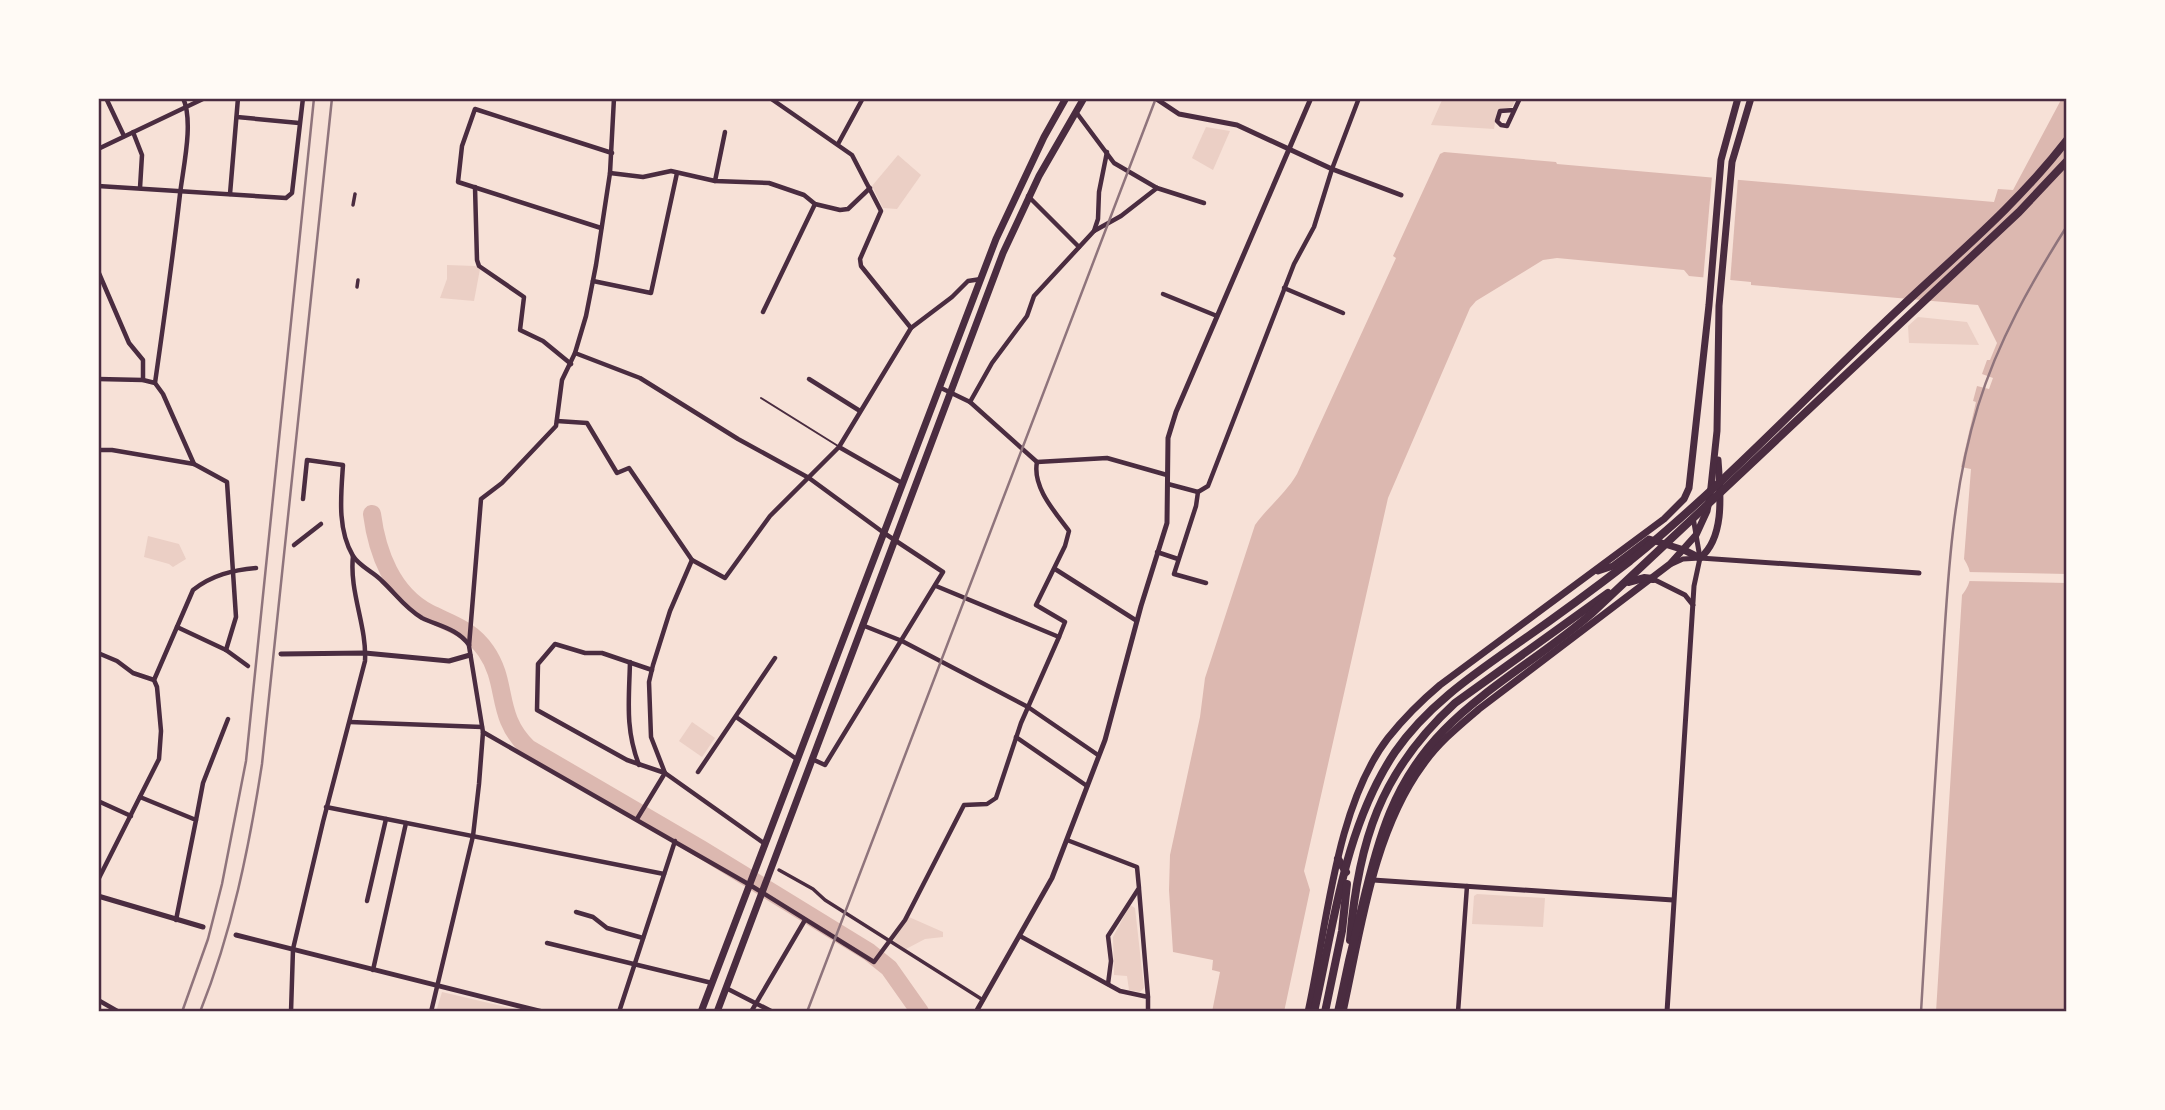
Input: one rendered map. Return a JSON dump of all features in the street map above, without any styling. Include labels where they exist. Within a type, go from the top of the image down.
[{"type":"highway","points":[[1314,1012],[1355,832],[1372,792],[1412,730],[1447,695],[1570,608],[1622,567],[1705,494],[1884,322],[1996,221],[2067,140]]},
{"type":"highway","points":[[1347,968],[1385,820],[1409,774],[1430,745],[1462,713],[1546,652],[1591,614],[2019,212],[2067,161]]},
{"type":"highway","points":[[1341,1012],[1353,905],[1365,843],[1386,791],[1409,753],[1455,703],[1599,599],[1618,586],[1644,578],[1653,579]]},
{"type":"highway","points":[[1325,1012],[1342,931],[1348,874],[1338,859]]},
{"type":"main road","points":[[701,1012],[982,279],[1019,189],[1066,98]]},
{"type":"main road","points":[[717,1012],[1003,253],[1028,197],[1084,98]]},
{"type":"main road","points":[[1308,1012],[1338,859],[1354,801],[1387,740],[1417,704],[1664,519],[1684,499],[1689,488],[1721,160],[1738,98]]},
{"type":"main road","points":[[1592,573],[1613,566],[1649,539],[1700,558],[1709,551],[1717,527],[1720,290],[1732,162],[1751,98]]},
{"type":"main road","points":[[1341,1012],[1381,849],[1395,810],[1423,763],[1450,733],[1479,709],[1653,579],[1684,550],[1703,523],[1710,496],[1717,431]]},
{"type":"street","points":[[106,98],[124,136]]},
{"type":"street","points":[[155,383],[173,263],[187,107],[183,98]]},
{"type":"street","points":[[98,149],[205,98]]},
{"type":"street","points":[[230,194],[238,98]]},
{"type":"street","points":[[98,186],[286,198],[292,193],[303,98]]},
{"type":"street","points":[[431,1012],[474,836],[482,730],[470,643],[481,499],[502,483],[556,426],[562,380],[575,353],[593,281],[610,173],[614,98]]},
{"type":"street","points":[[770,98],[852,155],[881,211],[860,258],[861,265],[911,328]]},
{"type":"street","points":[[838,144],[863,98]]},
{"type":"street","points":[[1155,98],[1180,114],[1237,125],[1332,169],[1401,195]]},
{"type":"street","points":[[976,1012],[1052,878],[1105,740],[1167,523],[1168,438],[1176,412],[1311,98]]},
{"type":"street","points":[[1168,484],[1198,492],[1208,486],[1294,264],[1314,227],[1332,169],[1359,98]]},
{"type":"street","points":[[1514,110],[1500,111],[1497,121],[1507,126],[1520,98]]},
{"type":"street","points":[[601,228],[457,182],[462,146],[475,109],[612,153]]},
{"type":"street","points":[[1075,111],[1114,163],[1157,188],[1204,203]]},
{"type":"street","points":[[237,117],[299,123]]},
{"type":"street","points":[[133,132],[142,155],[140,188]]},
{"type":"street","points":[[715,181],[725,132]]},
{"type":"street","points":[[1094,231],[1107,152]]},
{"type":"street","points":[[610,173],[643,177],[671,171],[715,181],[769,183],[804,195],[815,204],[840,210],[848,209],[870,188]]},
{"type":"street","points":[[593,281],[651,293],[677,173]]},
{"type":"street","points":[[475,187],[479,265],[524,298],[520,330],[544,341],[571,364]]},
{"type":"street","points":[[970,402],[992,363],[1027,316],[1034,296],[1094,231],[1121,216],[1157,188]]},
{"type":"street","points":[[353,205],[355,194]]},
{"type":"street","points":[[1028,197],[1079,247]]},
{"type":"street","points":[[763,312],[815,204]]},
{"type":"street","points":[[98,271],[129,343],[142,360],[143,380]]},
{"type":"street","points":[[557,421],[587,423],[617,473],[629,468],[692,560],[725,578],[770,516],[839,447],[911,328],[952,297],[968,281],[982,279]]},
{"type":"street","points":[[357,287],[358,280]]},
{"type":"street","points":[[1284,289],[1343,313]]},
{"type":"street","points":[[1163,294],[1217,316]]},
{"type":"street","points":[[575,353],[640,378],[738,439],[809,478],[943,572],[825,765],[812,759]]},
{"type":"street","points":[[98,379],[143,380],[155,383],[163,394],[194,464]]},
{"type":"street","points":[[809,379],[860,411]]},
{"type":"street","points":[[939,387],[970,402],[1037,462],[1107,458],[1167,475]]},
{"type":"street","points":[[839,447],[902,483]]},
{"type":"street","points":[[98,450],[194,464],[227,482],[236,617],[226,650]]},
{"type":"street","points":[[291,1012],[293,949],[365,653],[354,589],[353,556],[340,518],[343,465],[307,460],[303,499]]},
{"type":"street","points":[[350,722],[482,730],[751,884],[874,962],[890,942],[916,899],[964,805],[987,804],[996,798],[1016,737],[1065,622],[1037,605],[1065,546],[1069,531],[1041,489],[1035,471],[1037,462]]},
{"type":"street","points":[[1667,1012],[1694,586],[1700,558],[1689,488]]},
{"type":"street","points":[[1198,492],[1174,574],[1206,583]]},
{"type":"street","points":[[294,545],[321,524]]},
{"type":"street","points":[[1157,552],[1178,559]]},
{"type":"street","points":[[353,556],[382,580],[405,606],[423,618],[464,637],[470,643]]},
{"type":"street","points":[[1670,564],[1683,559],[1700,558],[1919,573]]},
{"type":"street","points":[[665,773],[651,737],[649,682],[670,611],[692,560]]},
{"type":"street","points":[[98,880],[159,760],[161,731],[154,680],[193,590],[205,581],[233,570],[257,568]]},
{"type":"street","points":[[1055,569],[1137,621]]},
{"type":"street","points":[[1653,579],[1685,595],[1693,605]]},
{"type":"street","points":[[936,586],[1059,637]]},
{"type":"street","points":[[862,625],[902,641],[1028,707],[1098,755]]},
{"type":"street","points":[[177,627],[226,650],[248,666]]},
{"type":"street","points":[[652,670],[601,653],[584,653],[555,644],[538,664],[537,710],[640,766],[665,773],[766,845]]},
{"type":"street","points":[[98,653],[117,661],[133,673],[154,680]]},
{"type":"street","points":[[281,654],[365,653],[449,661],[470,655]]},
{"type":"street","points":[[698,772],[775,658]]},
{"type":"street","points":[[630,662],[627,721],[633,750],[640,766]]},
{"type":"street","points":[[736,717],[798,760]]},
{"type":"street","points":[[176,920],[203,783],[228,719]]},
{"type":"street","points":[[1016,737],[1087,786]]},
{"type":"street","points":[[638,818],[665,773]]},
{"type":"street","points":[[140,797],[196,820]]},
{"type":"street","points":[[98,801],[131,816]]},
{"type":"street","points":[[326,807],[664,874]]},
{"type":"street","points":[[367,901],[386,819]]},
{"type":"street","points":[[373,970],[406,823]]},
{"type":"street","points":[[1067,840],[1137,867],[1148,1012]]},
{"type":"street","points":[[619,1012],[675,841]]},
{"type":"street","points":[[779,870],[813,889],[825,900],[983,1000]]},
{"type":"street","points":[[1373,880],[1674,900]]},
{"type":"street","points":[[1458,1012],[1467,885]]},
{"type":"street","points":[[1108,984],[1111,961],[1108,936],[1139,888]]},
{"type":"street","points":[[98,896],[204,927]]},
{"type":"street","points":[[576,912],[593,917],[607,928],[643,938]]},
{"type":"street","points":[[751,1012],[805,920]]},
{"type":"street","points":[[236,935],[542,1012]]},
{"type":"street","points":[[1020,936],[1120,991],[1148,997]]},
{"type":"street","points":[[547,943],[712,983]]},
{"type":"street","points":[[726,988],[773,1012]]},
{"type":"street","points":[[98,1000],[119,1012]]},
{"type":"lane","points":[[761,398],[839,447]]},
{"type":"shaded area","points":[[1443,98],[1516,98],[1512,107],[1497,110],[1494,129],[1431,125]]},
{"type":"shaded area","points":[[2062,98],[2067,98],[2067,1012],[1936,1012],[1962,595],[1970,577],[1964,559],[1971,469],[1961,467],[1976,402],[1973,401],[1977,386],[1989,389],[1993,378],[1982,374],[1997,343],[1978,305],[1751,285],[1751,282],[1689,276],[1684,270],[1557,258],[1543,260],[1476,301],[1470,308],[1388,498],[1304,871],[1310,890],[1284,1012],[1212,1012],[1220,972],[1212,970],[1213,960],[1173,952],[1169,890],[1170,855],[1200,717],[1205,678],[1255,525],[1297,474],[1396,258],[1393,256],[1440,154],[1444,152],[1994,202],[1998,189],[2013,190]]},
{"type":"shaded area","points":[[1206,127],[1230,131],[1213,170],[1192,158]]},
{"type":"shaded area","points":[[898,155],[921,175],[897,209],[883,208],[872,186]]},
{"type":"shaded area","points":[[447,265],[475,266],[480,269],[474,301],[440,298],[447,279]]},
{"type":"shaded area","points":[[1918,317],[1967,322],[1979,345],[1909,343],[1908,326]]},
{"type":"shaded area","points":[[148,536],[179,544],[186,559],[173,567],[144,557]]},
{"type":"shaded area","points":[[692,722],[715,738],[702,757],[679,741]]},
{"type":"shaded area","points":[[1474,896],[1545,898],[1543,927],[1472,924]]},
{"type":"shaded area","points":[[1130,905],[1135,908],[1144,988],[1140,992],[1129,990],[1127,976],[1114,975],[1113,937]]},
{"type":"shaded area","points":[[909,917],[943,932],[943,937],[925,939],[906,949],[893,941]]},
{"type":"shaded area","points":[[442,992],[527,1012],[436,1012]]},
{"type":"pier","points":[[1712,176],[1738,178],[1730,283],[1703,281]]},
{"type":"pier","points":[[1967,572],[2067,574],[2067,583],[1967,581]]},
{"type":"waterway","points":[[372,514],[382,557],[388,571],[405,595],[429,613],[467,632],[486,651],[497,675],[510,724],[528,748],[701,849],[869,952],[889,968],[920,1012]]},
{"type":"railway","points":[[182,1012],[208,939],[222,884],[246,761],[314,98]]},
{"type":"railway","points":[[200,1012],[238,890],[262,764],[332,98]]},
{"type":"railway","points":[[807,1012],[1156,98]]},
{"type":"railway","points":[[1921,1012],[1948,582],[1961,475],[1978,406],[1995,358],[2028,291],[2067,226]]}]
